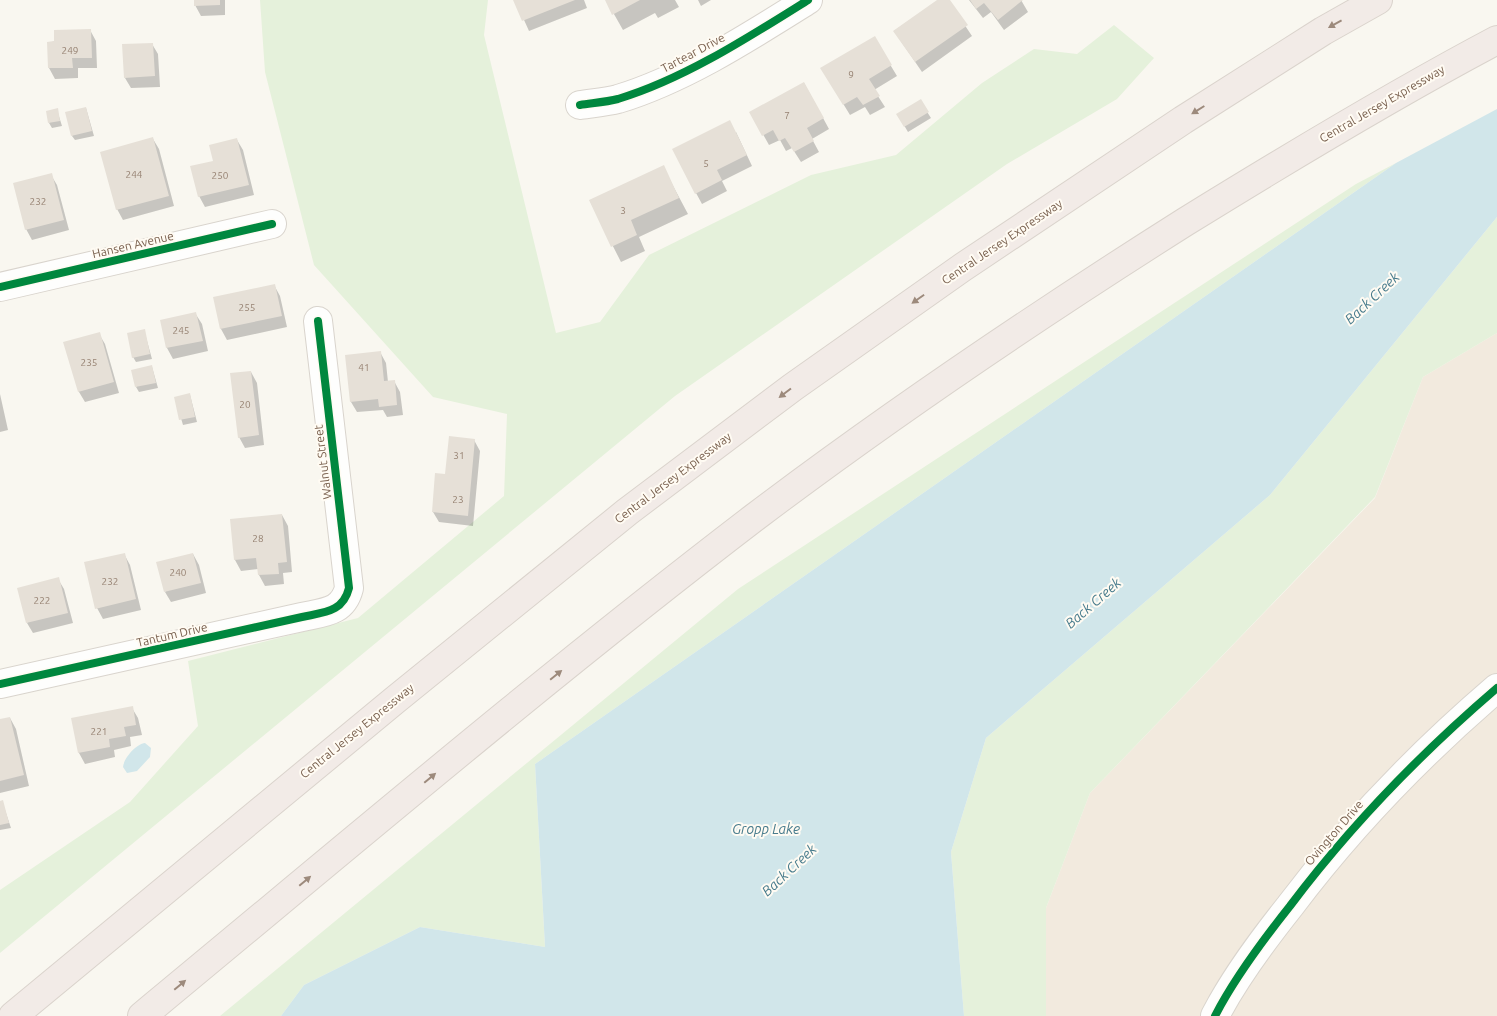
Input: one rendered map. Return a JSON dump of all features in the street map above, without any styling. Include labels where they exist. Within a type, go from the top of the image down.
[{"type":"highway","name":"Central Jersey Expressway","points":[[12,1016],[588,543],[793,387],[963,267],[1183,120],[1323,30],[1378,0]]},
{"type":"highway","name":"Central Jersey Expressway","points":[[142,1016],[447,764],[678,578],[759,515],[917,399],[1095,279],[1270,170],[1497,40]]},
{"type":"street","name":"Tartear Drive","points":[[580,106],[616,100],[653,87],[753,35],[808,0]]},
{"type":"street","name":"Hansen Avenue","points":[[0,287],[272,224]]},
{"type":"street","name":"Walnut Street","points":[[318,321],[349,588],[346,600]]},
{"type":"street","name":"Tantum Drive","points":[[0,684],[335,609],[346,600]]},
{"type":"street","name":"Ovington Drive","points":[[1215,1016],[1268,933],[1323,862],[1382,795],[1445,733],[1497,688]]},
{"type":"shaded area","points":[[1497,333],[1497,1016],[1046,1016],[1046,908],[1090,793],[1375,498],[1423,377]]},
{"type":"green space","points":[[260,0],[488,0],[484,35],[556,333],[600,322],[649,255],[811,175],[896,155],[982,83],[1034,49],[1077,54],[1114,25],[1154,58],[1117,99],[1007,164],[675,396],[0,953],[0,890],[130,802],[198,726],[188,661],[358,618],[504,496],[507,414],[433,397],[314,265],[265,72]]},
{"type":"green space","points":[[1396,163],[535,764],[545,947],[420,927],[304,985],[281,1016],[220,1016],[738,589],[1356,184]]},
{"type":"green space","points":[[1497,217],[1497,333],[1423,377],[1375,497],[1090,793],[1046,908],[1046,1016],[964,1016],[951,852],[986,738],[1270,495]]},
{"type":"water","name":"Gropp Lake","points":[[1497,109],[1497,217],[1270,495],[986,738],[951,852],[964,1016],[281,1016],[304,985],[420,927],[545,947],[535,764],[1396,163]]},
{"type":"water","points":[[145,743],[151,748],[150,757],[137,771],[127,773],[123,767],[126,760],[134,749]]},
{"type":"building","points":[[194,0],[220,0],[220,5],[194,6]]},
{"type":"building","points":[[513,0],[575,0],[522,21]]},
{"type":"building","points":[[605,0],[640,0],[612,15]]},
{"type":"building","points":[[937,0],[950,0],[968,25],[915,62],[893,31]]},
{"type":"building","points":[[970,0],[1023,0],[998,20],[984,3],[976,9]]},
{"type":"building","points":[[91,29],[92,58],[72,58],[73,68],[48,68],[47,42],[54,41],[54,30]]},
{"type":"building","points":[[875,36],[892,65],[869,79],[880,96],[863,105],[857,97],[843,105],[820,68]]},
{"type":"building","points":[[153,43],[155,76],[124,78],[122,44]]},
{"type":"building","points":[[804,82],[824,118],[807,128],[814,141],[794,152],[785,138],[779,141],[773,130],[762,136],[749,112]]},
{"type":"building","points":[[921,99],[929,112],[904,127],[896,114]]},
{"type":"building","points":[[86,107],[92,131],[71,136],[65,112]]},
{"type":"building","points":[[58,108],[60,121],[48,123],[46,111]]},
{"type":"building","points":[[730,120],[747,155],[717,170],[722,180],[695,194],[672,149]]},
{"type":"building","points":[[153,137],[169,196],[116,210],[100,152]]},
{"type":"building","points":[[237,138],[249,185],[198,197],[190,166],[213,161],[209,145]]},
{"type":"building","points":[[664,165],[679,198],[631,220],[637,235],[611,247],[589,200]]},
{"type":"building","points":[[52,173],[64,220],[25,230],[13,183]]},
{"type":"building","points":[[275,284],[282,316],[220,329],[213,297]]},
{"type":"building","points":[[196,312],[203,341],[166,348],[160,320]]},
{"type":"building","points":[[145,329],[150,354],[132,358],[127,333]]},
{"type":"building","points":[[100,332],[114,382],[78,392],[63,342]]},
{"type":"building","points":[[381,351],[384,381],[395,380],[397,405],[379,407],[378,399],[350,402],[345,355]]},
{"type":"building","points":[[152,365],[156,383],[135,387],[131,370]]},
{"type":"building","points":[[251,371],[259,435],[238,438],[230,373]]},
{"type":"building","points":[[190,393],[195,417],[179,420],[174,397]]},
{"type":"building","points":[[449,436],[475,439],[468,516],[432,512],[435,473],[445,474]]},
{"type":"building","points":[[282,514],[287,562],[278,563],[279,574],[258,575],[256,558],[234,560],[230,519]]},
{"type":"building","points":[[125,553],[136,599],[95,609],[84,562]]},
{"type":"building","points":[[193,553],[201,583],[164,592],[156,562]]},
{"type":"building","points":[[59,577],[68,613],[26,623],[17,588]]},
{"type":"building","points":[[133,706],[136,725],[124,727],[126,736],[109,739],[110,747],[78,753],[71,718]]},
{"type":"building","points":[[10,717],[24,775],[0,781],[0,719]]},
{"type":"building","points":[[3,800],[9,823],[0,825],[0,801]]},
{"type":"cycle path","points":[[580,105],[618,99],[643,91],[692,69],[808,0]]},
{"type":"cycle path","points":[[0,287],[272,224]]},
{"type":"cycle path","points":[[0,684],[318,614],[332,610],[342,602],[349,588],[318,321]]},
{"type":"cycle path","points":[[1215,1016],[1231,987],[1260,945],[1337,847],[1414,765],[1497,688]]},
{"type":"water label","name":"Back Creek","points":[[1372,298]]},
{"type":"water label","name":"Back Creek","points":[[1093,603]]},
{"type":"water label","name":"Back Creek","points":[[789,870]]}]
